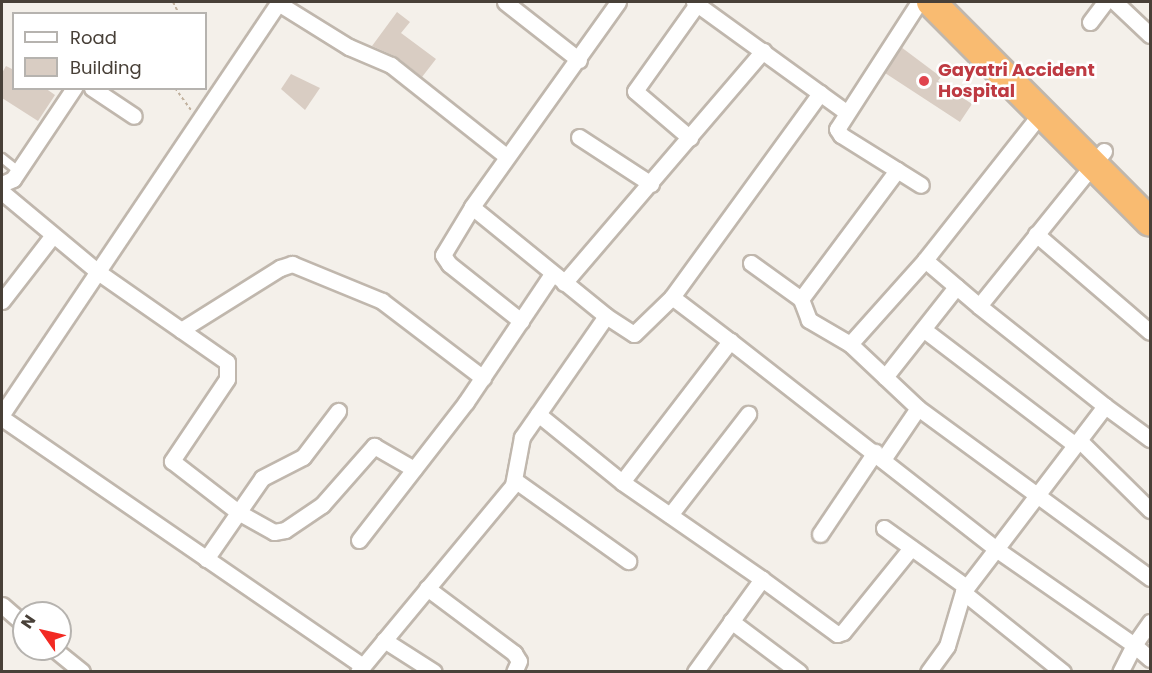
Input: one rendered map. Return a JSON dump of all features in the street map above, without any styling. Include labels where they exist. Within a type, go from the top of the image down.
[{"type":"highway","points":[[931,2],[1041,113],[1150,198]]},
{"type":"highway","points":[[956,2],[1098,158],[1150,222]]},
{"type":"street","points":[[506,156],[391,65],[350,47],[278,2],[201,121],[2,416],[360,669],[516,481],[519,444],[606,316]]},
{"type":"street","points":[[504,2],[579,60]]},
{"type":"street","points":[[521,321],[449,264],[443,255],[506,156],[579,60],[618,2]]},
{"type":"street","points":[[919,2],[846,112],[838,133],[921,185]]},
{"type":"street","points":[[1090,22],[1106,2]]},
{"type":"street","points":[[1115,2],[1150,35]]},
{"type":"street","points":[[690,138],[635,91],[696,3],[846,112]]},
{"type":"street","points":[[359,540],[483,378],[521,321],[558,279],[651,184],[763,51]]},
{"type":"street","points":[[2,184],[18,171],[73,90]]},
{"type":"street","points":[[95,90],[135,116]]},
{"type":"street","points":[[472,207],[558,279],[606,316],[634,334],[672,297],[820,93]]},
{"type":"street","points":[[849,344],[925,260],[1041,113]]},
{"type":"street","points":[[579,137],[651,184]]},
{"type":"street","points":[[979,306],[1098,158]]},
{"type":"street","points":[[801,299],[897,170]]},
{"type":"street","points":[[2,192],[98,272],[227,362],[229,374],[172,461],[238,512],[274,532],[285,530],[322,505],[374,446],[414,469]]},
{"type":"street","points":[[1036,234],[1150,332]]},
{"type":"street","points":[[2,301],[53,235]]},
{"type":"street","points":[[925,260],[979,306],[1150,439]]},
{"type":"street","points":[[751,262],[801,299],[809,320],[849,344],[918,408],[1150,578]]},
{"type":"street","points":[[181,330],[280,267],[292,264],[381,301],[483,378]]},
{"type":"street","points":[[885,377],[956,287]]},
{"type":"street","points":[[672,297],[879,455],[996,549],[1134,645],[1150,659]]},
{"type":"street","points":[[923,329],[1077,443],[1150,510]]},
{"type":"street","points":[[622,482],[730,341]]},
{"type":"street","points":[[928,672],[947,646],[965,590],[1105,406]]},
{"type":"street","points":[[820,534],[879,455],[918,408]]},
{"type":"street","points":[[206,559],[262,478],[307,453],[339,411]]},
{"type":"street","points":[[538,414],[622,482],[837,634],[843,632],[911,548]]},
{"type":"street","points":[[670,515],[748,414]]},
{"type":"street","points":[[516,481],[628,561]]},
{"type":"street","points":[[884,528],[965,590],[1053,668]]},
{"type":"street","points":[[695,672],[762,579]]},
{"type":"street","points":[[427,588],[514,652],[519,661],[514,672]]},
{"type":"street","points":[[731,621],[799,672]]},
{"type":"street","points":[[1119,672],[1150,622]]},
{"type":"street","points":[[384,640],[434,672]]},
{"type":"street","points":[[69,661],[82,672]]},
{"type":"lane","points":[[2,158],[18,171]]},
{"type":"path","points":[[177,90],[201,121]]},
{"type":"building","points":[[397,12],[410,22],[401,33],[436,59],[422,77],[397,57],[372,46]]},
{"type":"building","points":[[901,47],[941,77],[938,81],[972,104],[960,122],[885,73]]},
{"type":"building","points":[[6,66],[12,69],[12,90],[48,90],[55,95],[38,121],[2,98],[2,73]]},
{"type":"building","points":[[291,74],[320,88],[305,110],[281,89]]},
{"type":"place","name":"Gayatri Accident Hospital","points":[[924,81]]}]
